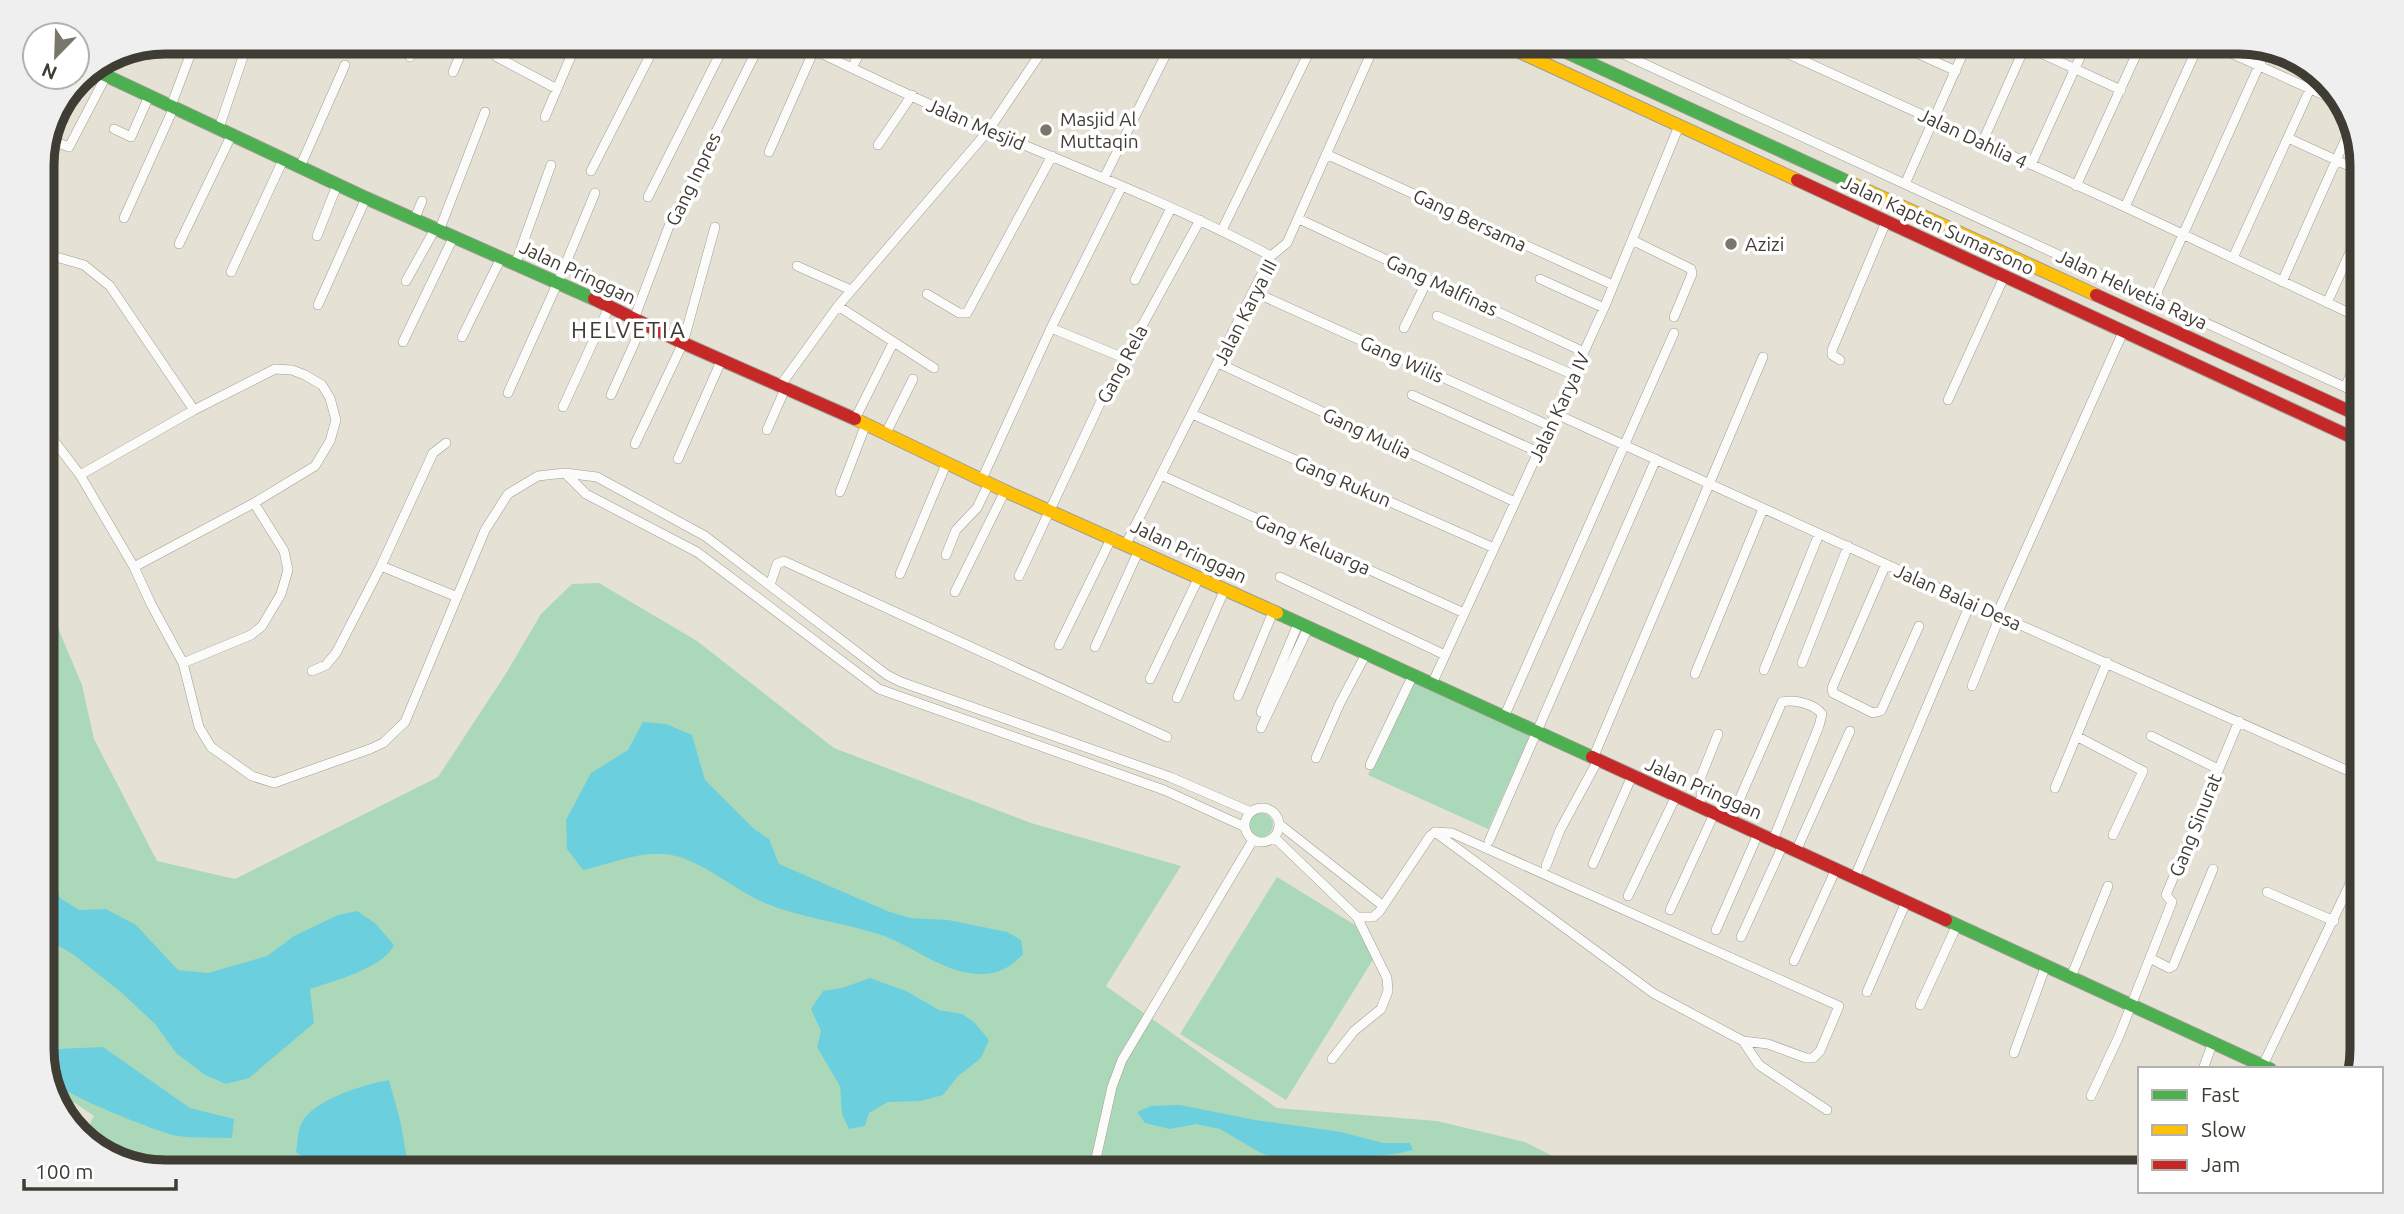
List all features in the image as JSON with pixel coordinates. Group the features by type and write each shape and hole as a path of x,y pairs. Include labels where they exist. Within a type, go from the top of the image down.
{"main road":[{"name":"Jalan Kapten Sumarsono","path":"1524,54 2004,277 2122,336 2350,437"},
{"name":"Jalan Kapten Sumarsono","path":"1570,54 2350,412"},
{"name":"Jalan Pringgan","path":"103,74 337,185 558,282 683,343 886,433 1005,491 1226,589 2266,1067"},
{"path":"2224,379 2233,358"}],"street":[{"path":"124,218 173,106 191,54"},
{"path":"219,128 244,54"},
{"path":"453,72 461,54"},
{"path":"545,117 572,54"},
{"path":"591,171 651,54"},
{"path":"648,197 720,54"},
{"name":"Gang Inpres","path":"611,394 639,322 673,216 755,54"},
{"path":"769,152 812,54"},
{"name":"Jalan Mesjid","path":"822,54 988,131 1200,220 1271,256"},
{"path":"852,68 859,54"},
{"path":"767,430 782,387 838,306 988,131 1040,54"},
{"path":"1104,178 1166,54"},
{"path":"1222,230 1308,54"},
{"name":"Jalan Karya III","path":"1126,544 1271,256 1287,243 1299,219 1371,54"},
{"path":"1579,58 1581,54"},
{"name":"Jalan Helvetia Raya","path":"1623,54 2350,390"},
{"name":"Jalan Dahlia 4","path":"1797,54 2350,314"},
{"path":"1921,54 1956,71"},
{"path":"1905,184 1963,54"},
{"path":"1982,143 2018,54"},
{"path":"2046,54 2121,90"},
{"path":"2031,165 2081,54"},
{"path":"2076,186 2137,54"},
{"path":"2125,207 2195,54"},
{"path":"2232,54 2325,96"},
{"path":"498,57 557,89"},
{"path":"2154,299 2263,57"},
{"path":"300,167 345,65"},
{"path":"57,143 69,148 106,76"},
{"path":"2233,258 2310,89"},
{"path":"878,145 912,95"},
{"path":"114,129 131,137 149,96"},
{"path":"406,281 437,230 485,112"},
{"name":"Jalan Karya IV","path":"1432,684 1604,308 1679,126"},
{"path":"179,244 232,134"},
{"path":"2282,282 2346,137"},
{"path":"2288,138 2350,166"},
{"name":"Gang Bersama","path":"1326,154 1613,285"},
{"path":"927,294 959,313 967,313 1052,156"},
{"path":"231,272 283,160"},
{"path":"515,265 551,165"},
{"path":"317,236 337,185"},
{"path":"946,555 956,530 977,508 985,481 1051,328 1122,186"},
{"path":"508,393 595,193"},
{"path":"318,305 366,198"},
{"path":"414,220 422,201"},
{"path":"1135,280 1171,208"},
{"name":"Gang Malfinas","path":"1299,219 1584,352"},
{"name":"Gang Rela","path":"1019,576 1103,397 1200,220"},
{"path":"1840,360 1832,355 1832,350 1886,222"},
{"path":"635,444 683,343 715,227"},
{"path":"403,342 453,238"},
{"path":"1632,240 1692,269 1674,317"},
{"path":"2327,303 2350,252"},
{"path":"54,256 84,265 110,286 194,410"},
{"path":"462,337 501,258"},
{"path":"797,266 851,290"},
{"path":"1948,400 2004,277"},
{"path":"1404,328 1428,279"},
{"path":"1540,279 1604,308"},
{"name":"Gang Wilis","path":"1254,292 1550,426"},
{"path":"838,306 934,368"},
{"path":"563,407 609,307"},
{"path":"1437,316 1574,375"},
{"path":"1051,328 1124,358"},
{"path":"1504,717 1674,333"},
{"path":"1972,686 1998,615 2122,336"},
{"path":"840,492 861,422 893,343"},
{"path":"1546,866 1595,759 1763,357"},
{"path":"678,459 722,359"},
{"name":"Gang Mulia","path":"1218,363 1515,502"},
{"path":"80,475 194,410 275,369 292,370 322,385 330,398 336,420 330,442 315,466 254,503 134,567"},
{"path":"2345,387 2350,376"},
{"path":"886,433 913,379"},
{"path":"1412,395 1538,452"},
{"name":"Gang Rukun","path":"1192,414 1494,548"},
{"name":"Jalan Balai Desa","path":"1556,414 2350,772"},
{"path":"54,441 80,475 134,567 183,663 199,727 211,747 251,776 274,783 370,749 395,733 405,722 415,702 455,596 485,530 508,495 538,476 565,472 597,477 693,530 887,675 1170,777 1251,812 1261,808 1271,810 1279,824 1382,905"},
{"path":"312,671 326,665 336,653 381,566 433,453 446,443"},
{"path":"1489,841 1656,459"},
{"path":"900,574 947,462"},
{"path":"565,472 586,494 697,552 879,689 1164,790 1245,827 1253,840 1264,842 1274,838 1279,824"},
{"name":"Gang Keluarga","path":"1161,475 1465,613"},
{"path":"955,592 1005,491"},
{"path":"183,663 251,635 262,626 281,594 288,570 284,551 254,503"},
{"path":"1695,674 1763,509"},
{"path":"1764,670 1819,534"},
{"path":"1059,645 1112,537"},
{"path":"1802,663 1848,547"},
{"path":"1095,647 1139,550"},
{"path":"770,585 777,564 784,561 1167,737"},
{"path":"1886,564 1832,688 1833,692 1872,713 1881,711 1919,626"},
{"path":"381,566 455,596"},
{"path":"1150,680 1199,577"},
{"path":"1280,577 1445,655"},
{"path":"1177,698 1226,589"},
{"path":"1855,877 1971,602"},
{"path":"1238,696 1273,612"},
{"path":"808,634 819,622"},
{"path":"1261,712 1303,626"},
{"path":"1261,728 1303,626"},
{"path":"1316,758 1340,703 1366,654"},
{"path":"2055,788 2108,662"},
{"path":"1370,765 1413,675"},
{"path":"1730,821 1782,702 1793,700 1819,710 1822,714 1819,726 1778,843 1741,937"},
{"name":"Gang Sinurat","path":"2091,1096 2150,958 2172,902 2166,895 2239,721"},
{"path":"1025,741 1030,727"},
{"path":"1796,851 1850,731"},
{"path":"1699,807 1702,792 1700,779 1718,734"},
{"path":"2151,736 2218,769"},
{"path":"2078,737 2143,771 2113,835"},
{"path":"1593,864 1632,776"},
{"path":"1628,896 1676,796"},
{"path":"1245,827 1251,812"},
{"path":"1670,910 1714,814"},
{"path":"1357,917 1373,917 1430,836 1436,832 1452,833 1839,1006 1820,1051 1813,1058 1806,1058 1768,1044 1743,1041 1653,993 1436,832"},
{"path":"1716,930 1758,834"},
{"path":"1274,838 1357,917 1387,978 1388,991 1381,1009 1354,1031 1332,1059"},
{"path":"1096,1160 1112,1087 1122,1060 1253,840"},
{"path":"1794,961 1836,869"},
{"path":"2150,958 2169,968 2173,967 2213,869"},
{"path":"2071,976 2108,886"},
{"path":"2266,1067 2350,886"},
{"path":"2267,892 2334,921"},
{"path":"1867,992 1906,902"},
{"path":"1920,1005 1957,925"},
{"path":"2014,1053 2046,965"},
{"path":"1743,1041 1759,1065 1827,1110"},
{"path":"2204,1067 2213,1042"}],"green space":[{"path":"599,583 697,641 834,748 1031,823 1181,866 1106,986 1277,1108 1437,1121 1525,1142 1560,1160 165,1160 129,1154 103,1141 92,1132 87,1127 94,1116 65,1096 54,1056 54,618 82,685 94,739 157,861 235,879 438,777 505,675 541,614 572,584"},
{"path":"1411,679 1531,733 1488,829 1368,775"},
{"path":"1261,813 1270,816 1273,825 1270,834 1261,837 1252,834 1249,825 1252,816"},
{"path":"1277,877 1355,925 1374,958 1286,1100 1180,1034"}],"water":[{"path":"643,722 666,724 692,735 705,780 754,829 769,839 779,864 887,911 910,918 948,920 1007,932 1021,940 1023,954 1008,967 997,972 964,972 878,934 765,903 699,865 676,856 640,855 583,870 567,849 566,820 591,773 628,750"},
{"path":"54,878 60,898 79,910 106,909 136,925 178,970 208,973 267,956 294,936 338,915 357,911 375,923 394,945 369,967 310,989 314,1023 249,1078 226,1084 205,1075 176,1053 155,1024 122,993 74,955 54,943"},
{"path":"870,978 906,991 939,1010 962,1014 974,1022 989,1040 981,1058 958,1076 943,1095 921,1101 888,1102 869,1113 865,1126 849,1129 842,1114 840,1086 817,1047 821,1031 811,1009 823,991 842,988"},
{"path":"54,1047 103,1047 190,1108 234,1119 232,1138 173,1135 127,1119 70,1093 60,1085"},
{"path":"389,1080 407,1160 308,1160 296,1152 299,1130 307,1115 340,1094"},
{"path":"1180,1105 1255,1120 1341,1132 1383,1143 1410,1143 1413,1150 1361,1160 1279,1160 1261,1153 1220,1129 1196,1124 1170,1129 1145,1123 1137,1112 1151,1106"}],"traffic: fast":[{"path":"1570,54 1851,183"},
{"path":"103,74 366,198 594,299"},
{"path":"1277,613 1592,757"},
{"path":"1946,920 2266,1067"}],"traffic: slow":[{"path":"1524,54 1797,180"},
{"path":"1851,183 2096,295"},
{"path":"855,419 1005,491 1277,613"}],"traffic: jam":[{"path":"1797,180 2350,436"},
{"path":"2096,295 2350,411"},
{"path":"594,299 683,343 855,419"},
{"path":"1592,757 1946,920"}],"place":[{"name":"Masjid Al Muttaqin","path":"1046,130"},
{"name":"Azizi","path":"1731,244"}],"district":[{"name":"HELVETIA","path":"629,329"}]}
